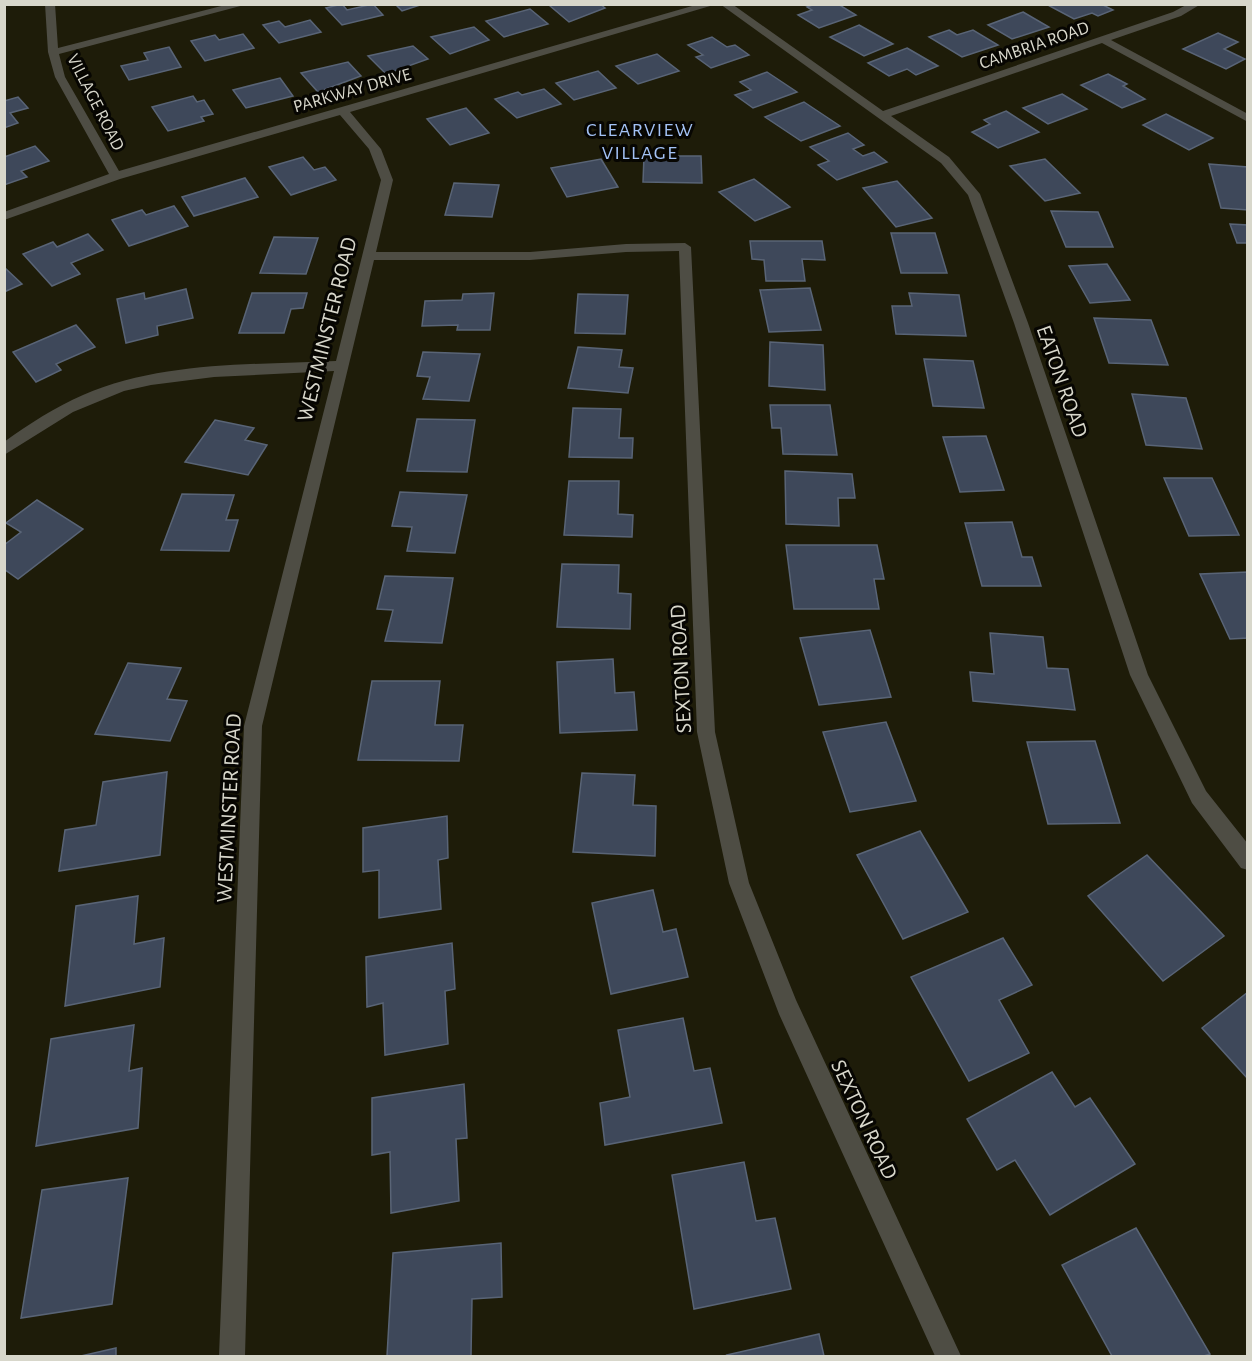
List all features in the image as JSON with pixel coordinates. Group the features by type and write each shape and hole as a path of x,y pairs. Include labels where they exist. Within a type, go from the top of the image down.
{"street":[{"name":"VILLAGE ROAD","path":"50,4 53,52 60,77 116,176"},
{"path":"53,52 243,4"},
{"name":"PARKWAY DRIVE","path":"4,216 116,176 712,4"},
{"name":"EATON ROAD","path":"725,4 945,160 974,194 1021,323 1139,675 1199,797 1248,861"},
{"name":"CAMBRIA ROAD","path":"883,115 1177,14 1196,4"},
{"path":"1102,39 1248,119"},
{"name":"WESTMINSTER ROAD","path":"232,1356 253,726 387,180 381,158 371,141 356,128 344,111"},
{"name":"SEXTON ROAD","path":"369,256 530,256 685,247 706,732 739,883 787,1006 948,1356"},
{"path":"4,450 59,412 129,384 174,375 341,366"}],"building":[{"path":"342,4 347,10 373,4 383,15 342,25 326,8"},
{"path":"395,4 423,4 402,11"},
{"path":"600,4 605,8 569,22 549,5"},
{"path":"815,4 838,4 856,15 819,28 798,15 812,10 807,7"},
{"path":"1046,4 1101,4 1113,10 1098,16 1092,13 1074,19"},
{"path":"530,9 548,24 504,37 486,21"},
{"path":"1023,12 1049,27 1012,39 988,25"},
{"path":"310,20 321,32 279,43 263,25 279,21 285,27"},
{"path":"859,25 893,44 864,56 830,37"},
{"path":"474,27 489,40 450,54 431,37"},
{"path":"949,30 957,35 973,30 998,45 962,57 929,37"},
{"path":"1218,33 1238,42 1224,49 1245,59 1226,69 1183,49"},
{"path":"243,34 254,48 205,61 191,41 215,35 219,40"},
{"path":"712,37 727,47 735,45 749,55 711,68 696,57 703,55 688,45"},
{"path":"413,46 428,59 386,74 368,56"},
{"path":"169,47 181,67 129,80 121,66 148,60 144,53"},
{"path":"907,48 938,66 916,75 907,69 889,76 868,63"},
{"path":"657,54 679,71 638,84 616,66"},
{"path":"348,62 361,76 318,92 301,73"},
{"path":"598,71 616,88 574,100 556,83"},
{"path":"767,72 797,92 753,108 735,95 751,90 740,82"},
{"path":"1108,74 1127,84 1123,86 1145,99 1122,108 1081,85"},
{"path":"280,78 293,96 246,108 233,90"},
{"path":"544,89 561,104 517,118 495,99 518,92 522,95"},
{"path":"1062,94 1087,109 1048,124 1023,108"},
{"path":"193,96 197,102 204,100 213,114 201,117 204,121 168,131 152,107"},
{"path":"18,97 28,108 10,113 18,123 4,128 4,101"},
{"path":"804,102 840,126 801,141 765,117"},
{"path":"466,108 489,133 450,145 427,119"},
{"path":"1006,111 1039,132 998,148 972,132 990,124 984,120"},
{"path":"1166,114 1213,138 1189,150 1143,125"},
{"path":"848,133 864,145 853,149 863,156 874,152 887,162 837,180 818,165 829,161 810,147"},
{"path":"35,146 49,161 21,171 27,177 4,185 4,157"},
{"path":"644,156 701,156 702,183 643,182"},
{"path":"303,157 314,170 325,167 336,180 291,195 269,167"},
{"path":"601,159 618,187 567,197 551,168"},
{"path":"1045,159 1080,193 1045,201 1010,166"},
{"path":"1209,164 1248,167 1248,210 1221,208"},
{"path":"245,178 258,197 194,216 182,197"},
{"path":"754,179 790,207 755,221 719,192"},
{"path":"897,181 932,218 896,227 863,188"},
{"path":"454,183 499,185 492,217 445,215"},
{"path":"174,206 188,226 129,246 112,220 142,210 146,215"},
{"path":"1051,211 1098,212 1113,247 1066,247"},
{"path":"1230,224 1248,225 1248,243 1237,243"},
{"path":"891,233 935,233 947,273 901,273"},
{"path":"88,234 103,250 71,263 80,274 52,286 23,254 53,242 57,247"},
{"path":"274,237 318,238 306,274 260,273"},
{"path":"750,241 822,241 825,260 802,259 805,281 766,281 764,260 752,259"},
{"path":"1107,264 1130,300 1090,303 1069,266"},
{"path":"4,267 22,284 4,292"},
{"path":"810,288 821,330 769,332 760,290"},
{"path":"186,289 193,318 157,326 158,335 126,343 117,299 144,293 145,299"},
{"path":"252,293 307,293 303,308 291,309 284,333 239,333"},
{"path":"494,293 490,330 457,330 458,325 422,326 425,301 462,300 463,294"},
{"path":"909,293 959,295 966,336 896,334 892,306 912,306"},
{"path":"578,294 628,295 625,334 575,333"},
{"path":"1094,318 1151,320 1168,365 1109,363"},
{"path":"76,325 95,347 56,364 61,370 36,382 13,352"},
{"path":"770,342 823,345 825,390 769,386"},
{"path":"578,347 622,350 619,367 633,368 628,393 568,388"},
{"path":"423,352 480,354 469,401 423,399 430,377 417,376"},
{"path":"924,359 973,361 984,408 933,406"},
{"path":"1132,394 1186,398 1202,449 1146,445"},
{"path":"770,405 830,405 837,455 783,454 781,428 772,428"},
{"path":"573,408 621,409 619,438 633,438 632,458 569,457"},
{"path":"417,419 475,420 467,472 407,471"},
{"path":"215,420 254,428 245,440 267,445 248,475 185,462"},
{"path":"986,436 1004,490 960,492 943,437"},
{"path":"785,471 852,474 855,498 838,498 839,526 786,524"},
{"path":"1164,478 1212,478 1239,535 1189,536"},
{"path":"569,481 619,481 618,514 633,515 632,537 564,535"},
{"path":"400,492 467,495 455,553 407,551 412,527 392,526"},
{"path":"182,494 234,495 226,520 238,520 229,551 161,550"},
{"path":"37,500 83,529 18,579 4,569 4,545 21,532 6,523"},
{"path":"1012,522 1022,557 1032,557 1041,586 982,586 965,523"},
{"path":"786,545 877,545 884,579 874,579 879,609 794,609"},
{"path":"562,564 619,565 618,593 631,594 630,629 557,627"},
{"path":"1248,572 1248,638 1230,639 1200,574"},
{"path":"385,576 453,578 442,643 385,641 393,610 377,609"},
{"path":"870,630 891,697 819,705 800,638"},
{"path":"990,633 1043,637 1047,668 1068,669 1075,710 973,701 970,672 994,674"},
{"path":"613,659 615,693 634,692 637,730 560,733 557,662"},
{"path":"128,663 181,668 167,699 187,701 170,741 95,734"},
{"path":"372,681 440,681 435,725 463,725 459,761 358,760"},
{"path":"886,722 916,801 850,812 823,732"},
{"path":"1095,741 1120,823 1048,824 1027,742"},
{"path":"167,772 160,855 59,871 65,830 96,825 103,782"},
{"path":"582,773 635,775 633,805 656,806 655,856 573,852"},
{"path":"447,816 448,858 438,860 441,909 379,918 379,870 363,872 363,828"},
{"path":"920,831 968,912 903,939 857,855"},
{"path":"1147,855 1224,936 1163,981 1088,896"},
{"path":"653,890 663,932 676,929 688,977 611,994 592,903"},
{"path":"138,896 134,944 164,938 160,987 65,1006 76,906"},
{"path":"1003,938 1032,985 999,1000 1029,1053 969,1081 911,977"},
{"path":"452,943 455,989 445,991 448,1044 385,1055 383,1003 367,1007 366,957"},
{"path":"1248,992 1248,1079 1202,1028"},
{"path":"683,1018 694,1071 710,1068 722,1123 605,1145 600,1103 630,1097 618,1030"},
{"path":"134,1025 129,1071 142,1068 138,1128 36,1146 51,1039"},
{"path":"1052,1072 1075,1107 1090,1098 1135,1164 1050,1215 1015,1160 997,1170 967,1119"},
{"path":"464,1084 467,1138 456,1139 459,1201 391,1213 390,1152 372,1155 372,1098"},
{"path":"744,1162 756,1221 775,1218 791,1289 694,1309 672,1175"},
{"path":"128,1178 112,1304 21,1318 42,1190"},
{"path":"1136,1228 1210,1354 1204,1356 1112,1356 1062,1265"},
{"path":"501,1243 502,1297 472,1299 471,1356 387,1356 393,1253"},
{"path":"819,1334 824,1356 727,1355"},
{"path":"116,1348 116,1356 81,1356"}],"district":[{"name":"CLEARVIEW VILLAGE","path":"640,140"}]}
